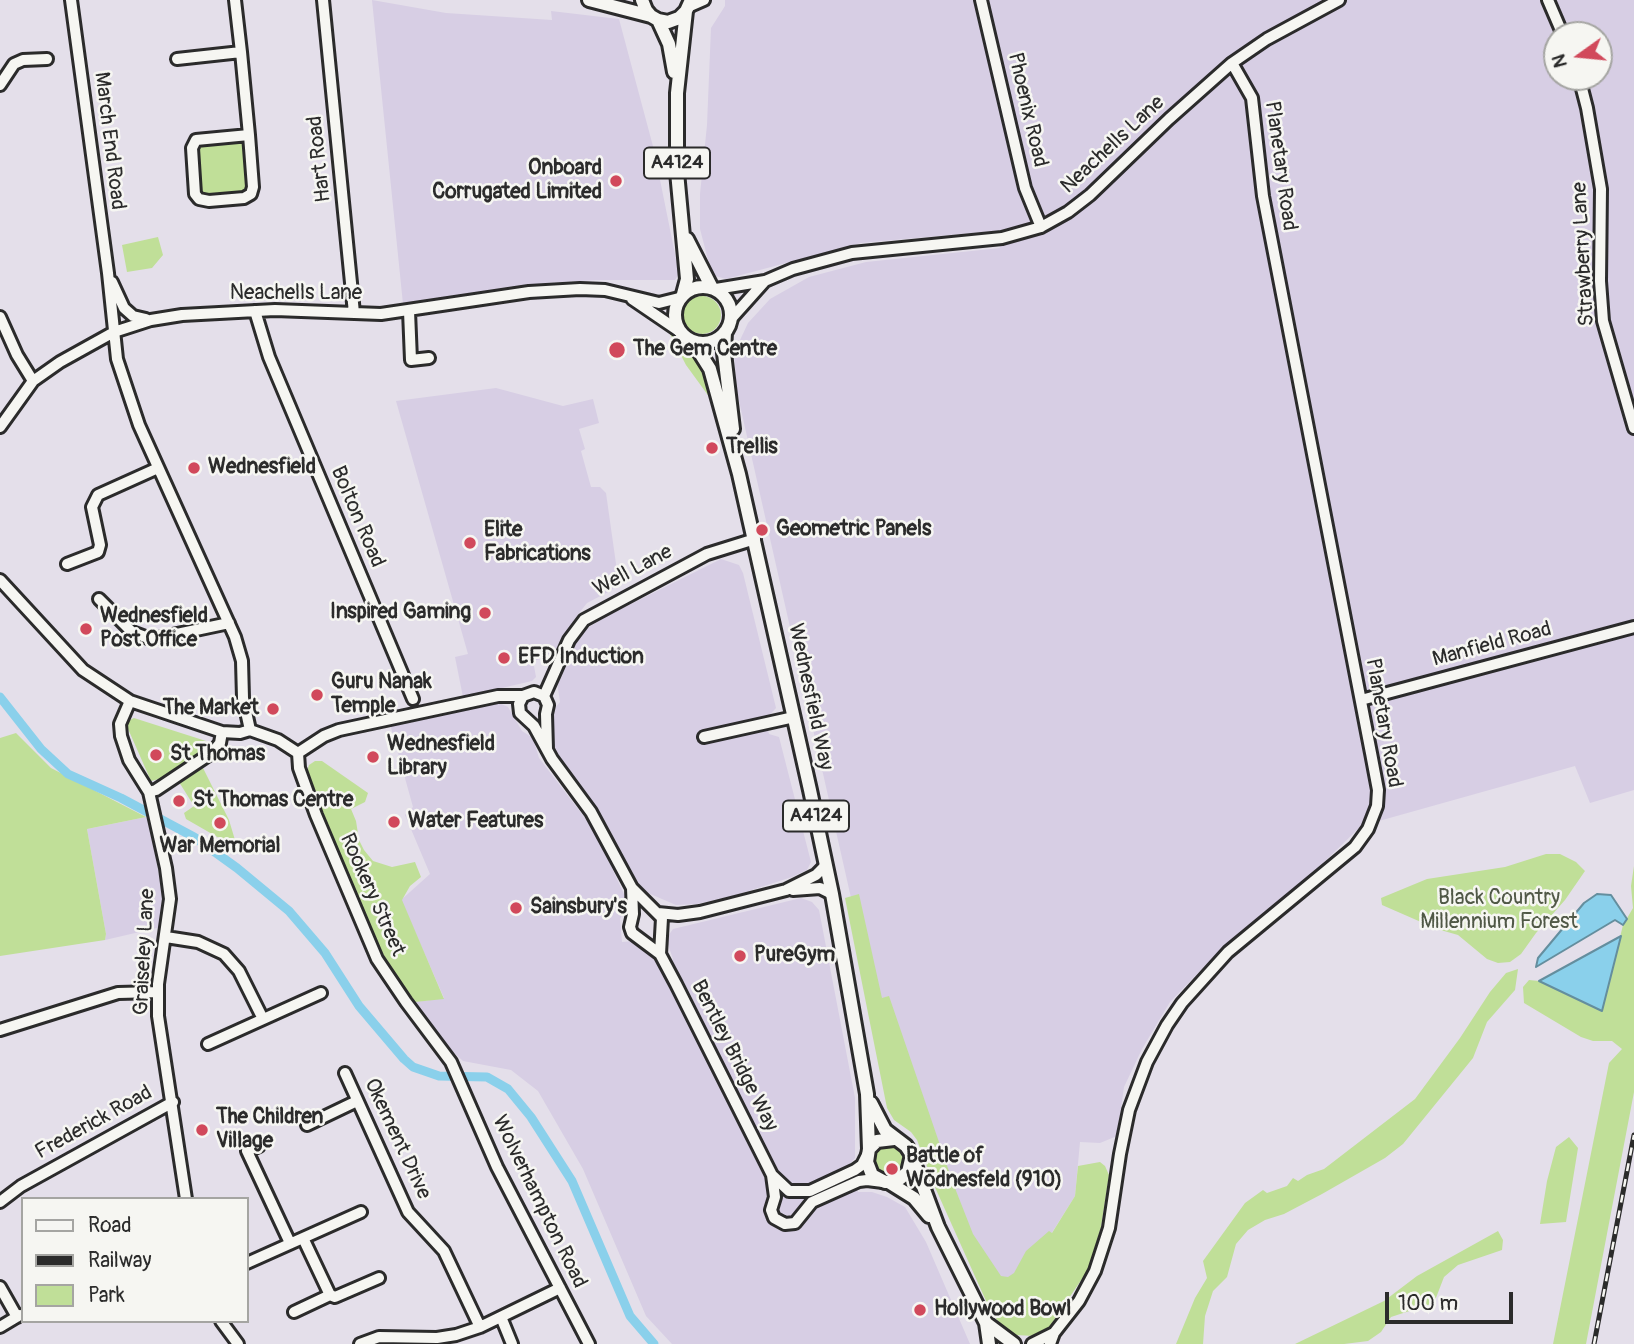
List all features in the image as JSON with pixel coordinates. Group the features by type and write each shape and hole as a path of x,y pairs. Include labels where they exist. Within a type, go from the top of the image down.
{"main road":[{"path":"589,0 667,22 679,19 688,6"},
{"path":"642,0 646,10 654,18"},
{"name":"A4124","path":"681,296 687,279 677,172 677,93 688,6"},
{"name":"A4124","path":"654,18 669,44 677,93"},
{"name":"A4124","path":"684,233 714,289"},
{"path":"703,286 714,289 728,302 731,319 725,332 711,342 693,342 679,331 674,314 681,296 692,288 703,286"},
{"name":"Wednesfield Way","path":"725,332 726,372 739,474"},
{"name":"Wednesfield Way","path":"693,342 710,369 739,474 826,865 867,1094 868,1152"},
{"name":"Wednesfield Way","path":"867,1094 885,1130 894,1139"},
{"path":"938,1227 914,1198 872,1175 868,1168 868,1152 877,1141 894,1139 906,1146 938,1227 986,1323 989,1344"},
{"path":"888,1182 904,1177 911,1159"},
{"path":"986,1323 1014,1344"}],"street":[{"name":"March End Road","path":"71,0 117,359 126,393 229,623 242,661 243,698 250,730"},
{"path":"235,0 249,135 253,187 251,194 244,198 208,201 199,199 195,194 192,148 196,140 249,135"},
{"name":"Hart Road","path":"323,0 354,313"},
{"path":"688,6 704,0"},
{"name":"Phoenix Road","path":"981,0 1025,188 1041,227"},
{"name":"Neachells Lane","path":"714,289 765,282 793,269 852,253 1002,238 1041,227 1068,212 1090,195 1232,63 1267,39 1339,0"},
{"path":"1548,0 1557,21"},
{"path":"177,59 241,52"},
{"path":"0,85 13,64 47,59"},
{"name":"Planetary Road","path":"1050,1344 1054,1333 1079,1301 1095,1271 1109,1228 1129,1110 1147,1062 1167,1025 1182,1003 1228,952 1355,847 1374,818 1378,790 1263,196 1251,98 1247,86 1232,63"},
{"name":"Strawberry Lane","path":"1583,91 1601,189 1600,281 1603,321 1634,428"},
{"name":"March End Road","path":"108,273 124,308 133,316 151,320"},
{"name":"Neachells Lane","path":"731,319 765,282"},
{"name":"Neachells Lane","path":"0,427 4,411 33,381 114,331 151,320 182,315 255,311 381,314 552,290 605,289 659,303 681,296"},
{"name":"Neachells Lane","path":"629,296 679,331"},
{"path":"409,310 407,361 429,358"},
{"name":"Bolton Road","path":"255,311 269,357 413,698"},
{"path":"0,317 17,355 33,381"},
{"path":"67,564 98,552 100,545 92,508 98,495 158,468"},
{"name":"Well Lane","path":"530,697 554,669 573,633 589,616 707,554 755,539"},
{"path":"0,580 83,670 130,701 222,732 240,733 250,730 278,740 298,753 324,736 340,730 498,696 530,697 548,705 547,749"},
{"path":"117,600 102,602 132,632 148,638 229,623"},
{"name":"Manfield Road","path":"1361,700 1634,627"},
{"path":"530,697 520,713 534,726 591,812 632,888 662,918 660,954"},
{"path":"130,701 120,724 121,736 129,760 149,792 214,752 220,743 222,732"},
{"path":"527,719 538,720 546,714"},
{"path":"704,737 794,717"},
{"name":"Rookery Street","path":"298,753 299,768 309,795 370,945 392,983 451,1062 458,1076"},
{"name":"Graiseley Lane","path":"149,792 170,899 157,992 186,1197"},
{"path":"633,914 641,908 678,915 716,909 786,890 816,875 826,865"},
{"path":"632,888 632,933 660,954"},
{"path":"786,890 820,888 832,894"},
{"path":"645,941 656,938 678,915"},
{"path":"166,937 198,942 224,954 239,971 263,1019"},
{"name":"Bentley Bridge Way","path":"660,954 772,1175"},
{"path":"0,1030 118,993 157,992"},
{"path":"208,1044 321,993"},
{"name":"Okement Drive","path":"345,1073 408,1212 444,1251 480,1327"},
{"name":"Wolverhampton Road","path":"458,1076 498,1167 589,1344"},
{"path":"307,1125 357,1101"},
{"name":"Frederick Road","path":"0,1202 21,1186 173,1102"},
{"path":"258,1146 247,1151 290,1243"},
{"path":"775,1197 810,1191 855,1170 862,1165 868,1152"},
{"path":"772,1175 803,1200 804,1211"},
{"path":"772,1175 775,1197 771,1210 774,1218 781,1223 795,1223 812,1202 859,1181 888,1182"},
{"path":"248,1263 361,1212"},
{"path":"303,1238 330,1295"},
{"path":"294,1312 330,1295 335,1297 379,1278"},
{"path":"0,1287 20,1315 0,1327"},
{"path":"360,1344 379,1337 437,1339 480,1327 560,1288"},
{"path":"501,1317 512,1344"},
{"path":"222,1323 238,1344"},
{"name":"Planetary Road","path":"1032,1344 1054,1333"}],"shaded area":[{"path":"372,0 446,13 552,20 551,11 619,19 654,150 679,274 675,280 545,283 403,304"},
{"path":"725,0 1634,0 1634,790 1590,803 1575,766 1361,826 1318,868 1230,940 1170,1002 1142,1049 1124,1087 1117,1136 1100,1143 1080,1142 1075,1196 1017,1288 995,1287 895,1093 737,392 734,353 748,323 770,299 809,277 866,262 1000,248 994,231 861,243 726,279 712,275 700,229 711,28 725,6"},
{"path":"496,388 563,406 593,399 599,423 579,429 585,449 581,451 591,487 600,487 606,493 618,578 612,590 587,603 557,648 544,658 533,661 536,677 532,681 463,697 455,657 468,654 396,401"},
{"path":"721,559 739,565 743,573 776,708 765,720 769,734 779,737 811,862 807,870 792,877 733,896 697,904 676,905 640,887 607,825 554,752 550,733 556,707 560,702 557,682 563,664 583,631 605,617"},
{"path":"499,703 508,707 522,731 533,738 539,758 595,831 628,903 620,919 622,942 634,941 654,956 664,975 673,959 666,939 673,929 801,898 812,902 819,910 855,1098 855,1158 846,1168 858,1192 872,1192 905,1207 926,1242 970,1344 672,1344 646,1316 583,1169 538,1091 511,1070 463,1061 452,1051 415,1002 444,998 401,900 430,874 405,815 413,807 390,724"},
{"path":"146,817 162,892 161,927 105,940 87,829"}],"green space":[{"path":"238,139 243,145 247,193 203,197 199,192 195,147 200,142"},
{"path":"158,237 163,255 152,268 127,272 122,245"},
{"path":"702,296 716,301 721,315 716,329 702,334 688,329 683,315 688,301"},
{"path":"669,332 696,355 713,397 710,398 686,365"},
{"path":"134,718 206,741 208,746 163,778 151,781 125,722"},
{"path":"16,733 51,768 146,817 87,829 105,940 0,956 0,738"},
{"path":"322,761 368,793 365,802 351,809 359,840 373,861 392,867 415,862 421,877 410,886 402,900 444,999 415,1002 386,960 364,915 311,787 307,771 309,765"},
{"path":"203,768 229,820 235,840 226,842 186,819 184,813 194,806 179,782"},
{"name":"Black Country Millennium Forest","path":"1546,854 1560,854 1576,862 1585,871 1521,954 1510,962 1498,963 1487,959 1458,935 1437,929 1382,905 1381,898 1427,879 1505,867"},
{"name":"Black Country Millennium Forest","path":"1634,866 1634,1092 1586,1344 1553,1344 1609,1063 1622,1049 1612,1041 1593,1041 1581,1037 1524,1003 1523,987 1529,980 1539,981 1602,1011 1623,925 1633,908 1631,886"},
{"path":"859,894 882,998 889,996 973,1234 1001,1276 1008,1277 1014,1273 1026,1251 1049,1231 1052,1233 1075,1196 1078,1166 1100,1162 1109,1175 1101,1227 1088,1270 1048,1329 1035,1336 1015,1335 1005,1330 991,1312 934,1185 917,1140 894,1120 887,1108 845,898"},
{"name":"Black Country Millennium Forest","path":"1518,969 1515,990 1487,1022 1473,1058 1403,1144 1385,1158 1322,1194 1248,1230 1236,1244 1227,1277 1213,1291 1205,1316 1203,1344 1176,1344 1195,1298 1207,1278 1203,1261 1245,1203 1263,1190 1267,1193 1287,1186 1293,1178 1298,1181 1324,1169 1415,1099 1490,992 1506,973"},
{"path":"1569,1137 1578,1148 1566,1222 1540,1224 1556,1147"},
{"path":"889,1146 899,1150 903,1160 899,1170 889,1174 879,1170 875,1160 879,1150"},
{"path":"1498,1231 1503,1240 1502,1250 1458,1265 1444,1277 1434,1303 1391,1317 1381,1332 1368,1341 1295,1344 1384,1301 1417,1276"}],"water":[{"path":"1597,894 1611,895 1627,919 1623,925 1615,920 1536,967 1538,958 1584,903"},
{"path":"1621,936 1602,1011 1539,981"}],"waterway":[{"path":"0,697 41,749 68,774 121,798 194,837 289,911 325,953 359,1006 413,1067 439,1076 487,1077 508,1089 531,1117 572,1181 630,1316 654,1344"}],"railway":[{"path":"1594,1344 1634,1135"}],"place":[{"name":"Onboard Corrugated Limited","path":"616,181"},
{"name":"The Gem Centre","path":"617,350"},
{"name":"Trellis","path":"712,448"},
{"name":"Wednesfield","path":"194,468"},
{"name":"Geometric Panels","path":"762,530"},
{"name":"Elite Fabrications","path":"470,543"},
{"name":"Inspired Gaming","path":"485,613"},
{"name":"Wednesfield Post Office","path":"86,629"},
{"name":"EFD Induction","path":"504,658"},
{"name":"Guru Nanak Temple","path":"317,695"},
{"name":"The Market","path":"273,709"},
{"name":"St Thomas","path":"156,755"},
{"name":"Wednesfield Library","path":"373,757"},
{"name":"St Thomas Centre","path":"179,801"},
{"name":"Water Features","path":"394,822"},
{"name":"War Memorial","path":"220,823"},
{"name":"Sainsbury's","path":"516,908"},
{"name":"PureGym","path":"740,956"},
{"name":"The Children Village","path":"202,1130"},
{"name":"Battle of Wōdnesfeld (910)","path":"892,1169"},
{"name":"Hollywood Bowl","path":"920,1310"}]}
